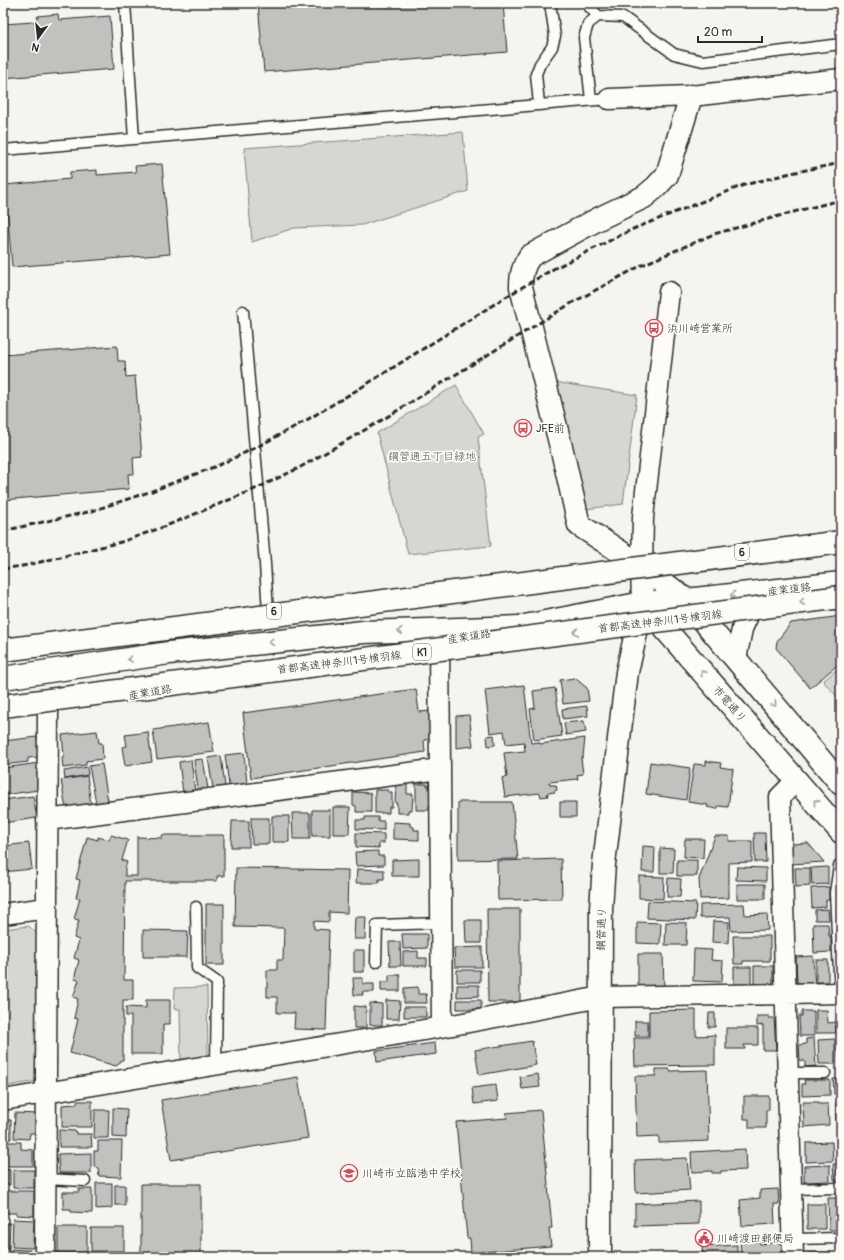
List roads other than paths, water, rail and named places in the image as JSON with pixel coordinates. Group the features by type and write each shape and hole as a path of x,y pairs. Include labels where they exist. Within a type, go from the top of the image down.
{"main road":[{"path":"691,96 667,175 644,197 600,218 530,256 521,274 521,287 579,525 642,566 686,600 841,784"},
{"name":"6","path":"6,646 642,566 841,537"},
{"path":"6,646 841,542"},
{"path":"642,566 643,603"},
{"name":"産業道路","path":"3,715 48,710 439,640 523,627 643,603 686,600 841,583"},
{"name":"首都高速神奈川1号横羽線","path":"3,706 841,597"},
{"name":"市電通り","path":"643,603 841,832"},
{"name":"鋼管通り","path":"600,1257 601,909 604,864 627,672 643,603"},
{"path":"3,678 169,653 363,632 523,627"}],"street":[{"path":"600,99 691,96 841,79"},
{"path":"642,566 643,517 669,292"},
{"path":"736,659 742,629 750,611 768,591"},
{"path":"439,640 442,1027"},
{"path":"45,1257 48,710"},
{"path":"48,820 440,769"},
{"path":"793,1248 784,994 780,797 797,780"},
{"path":"3,914 47,908"},
{"path":"3,1100 442,1027 601,997 840,993"}],"lane":[{"path":"125,3 134,139"},
{"path":"539,104 536,74 540,64 552,47 555,36 550,3"},
{"path":"586,3 598,16"},
{"path":"3,150 600,99 584,38 588,24 598,16 623,17 674,54 703,61 841,44"},
{"path":"243,311 265,556 268,612"},
{"path":"840,993 835,893 839,866 841,864"},
{"path":"196,907 197,968 217,982 216,1065"},
{"path":"376,962 377,925 441,923"},
{"path":"787,1073 825,1073"},
{"path":"45,1179 85,1181"},
{"path":"791,1189 841,1188"},
{"path":"793,1248 841,1238"}],"railway":[{"path":"3,531 92,511 152,491 219,465 257,447 305,421 555,268 633,229 744,185 791,173 841,163"},
{"path":"3,569 28,565 121,542 166,526 253,490 299,468 382,420 570,304 642,265 714,234 841,200"}],"place":[{"name":"浜川崎営業所","path":"654,328"},
{"name":"JFE前","path":"523,428"},
{"name":"川崎市立臨港中学校","path":"349,1173"},
{"name":"川崎渡田郵便局","path":"704,1238"}],"park label":[{"name":"鋼管通五丁目緑地","path":"432,456"}]}
